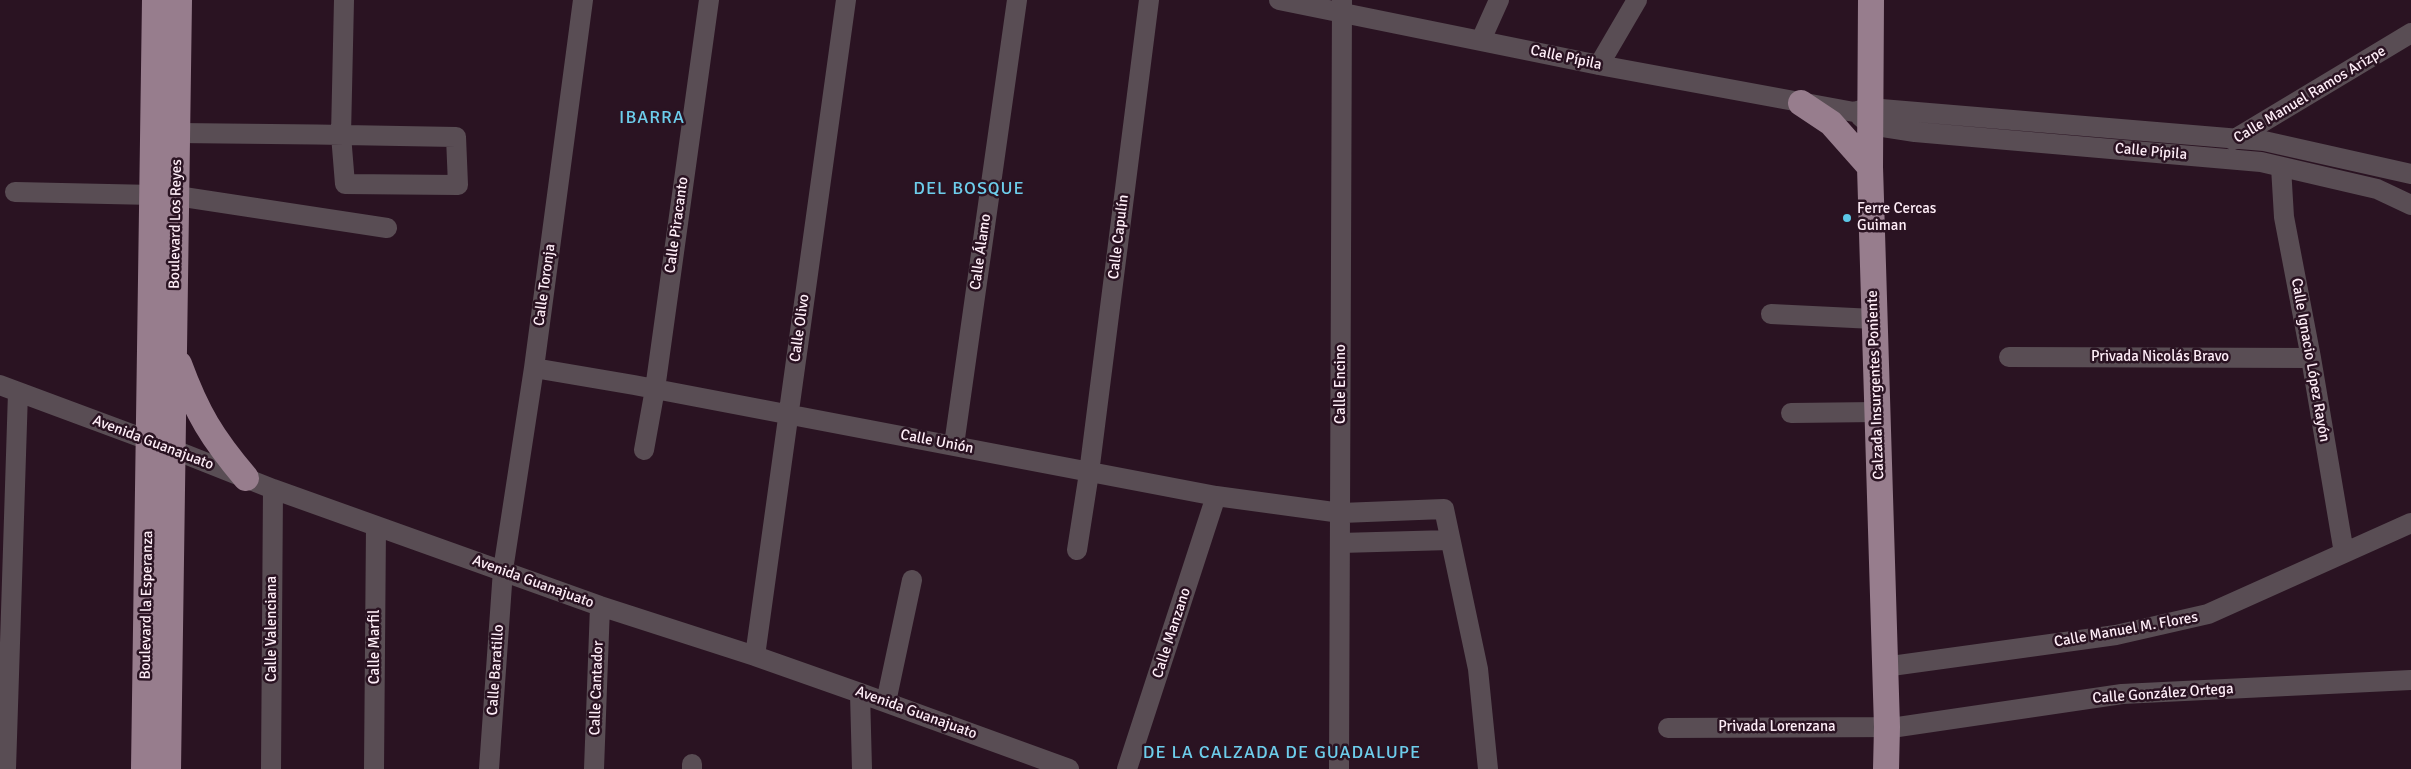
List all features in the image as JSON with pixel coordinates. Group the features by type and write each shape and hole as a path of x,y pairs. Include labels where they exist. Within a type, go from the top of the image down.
{"main road":[{"name":"Boulevard Los Reyes","path":"155,0 167,82 178,133 166,195 174,350 161,445"},
{"name":"Boulevard Los Reyes","path":"161,445 167,82 179,0"},
{"name":"Calzada Insurgentes Poniente","path":"1871,0 1873,116 1880,221 1892,727 1898,769"},
{"name":"Calzada Insurgentes Poniente","path":"1886,0 1873,116 1870,166 1880,221 1874,318 1877,412 1891,666"},
{"path":"1802,103 1831,123 1870,166"},
{"path":"174,350 199,415 222,450 246,478"},
{"name":"Boulevard la Esperanza","path":"144,769 161,445"},
{"name":"Boulevard la Esperanza","path":"161,445 168,769"},
{"name":"Calzada Insurgentes Poniente","path":"1886,769 1892,727"}],"street":[{"path":"178,133 341,135 456,137 458,185 345,184 341,135 344,0"},
{"name":"Calle Toronja","path":"503,570 534,368 583,0"},
{"name":"Calle Piracanto","path":"644,450 655,389 708,0"},
{"name":"Calle Olivo","path":"755,656 846,0"},
{"name":"Calle Álamo","path":"954,446 1017,0"},
{"name":"Calle Capulín","path":"1077,550 1089,473 1149,0"},
{"name":"Calle Pípila","path":"1279,0 1342,7 1481,40 1599,65 1873,116 2261,162 2377,189 2411,205"},
{"path":"1481,40 1499,0"},
{"path":"1599,65 1637,0"},
{"name":"Calle Encino","path":"1339,769 1342,7"},
{"name":"Calle Manuel Ramos Arizpe","path":"2209,157 2234,138 2411,33"},
{"name":"Calle Pípila","path":"1873,116 2234,138 2289,145 2410,174"},
{"name":"Calle Ignacio López Rayón","path":"2282,167 2284,217 2311,358 2344,553"},
{"path":"15,192 166,195 387,228"},
{"path":"1770,314 1874,318"},
{"name":"Privada Nicolás Bravo","path":"2009,357 2311,358"},
{"name":"Calle Unión","path":"534,368 655,389 1216,496 1341,513 1444,508 1450,540"},
{"path":"6,769 9,389"},
{"name":"Avenida Guanajuato","path":"9,389 274,489 600,606 755,656 886,702 1035,763 1069,769"},
{"path":"1791,413 1877,412"},
{"name":"Calle Valenciana","path":"271,769 274,489"},
{"name":"Calle Manzano","path":"1127,769 1216,496"},
{"name":"Calle Manuel M. Flores","path":"1891,666 2116,635 2208,614 2411,523"},
{"name":"Calle Marfil","path":"374,769 376,526"},
{"path":"1340,543 1450,540 1478,669 1488,769"},
{"name":"Calle Baratillo","path":"489,769 503,570"},
{"path":"886,702 912,580"},
{"name":"Calle Cantador","path":"594,769 600,606"},
{"name":"Calle González Ortega","path":"1892,727 2122,694 2411,680"},
{"path":"860,693 862,769"},
{"name":"Privada Lorenzana","path":"1668,728 1892,727"}],"place":[{"name":"Ferre Cercas Guiman","path":"1847,218"}],"district":[{"name":"IBARRA","path":"652,118"},
{"name":"DEL BOSQUE","path":"969,189"},
{"name":"DE LA CALZADA DE GUADALUPE","path":"1282,753"}]}
